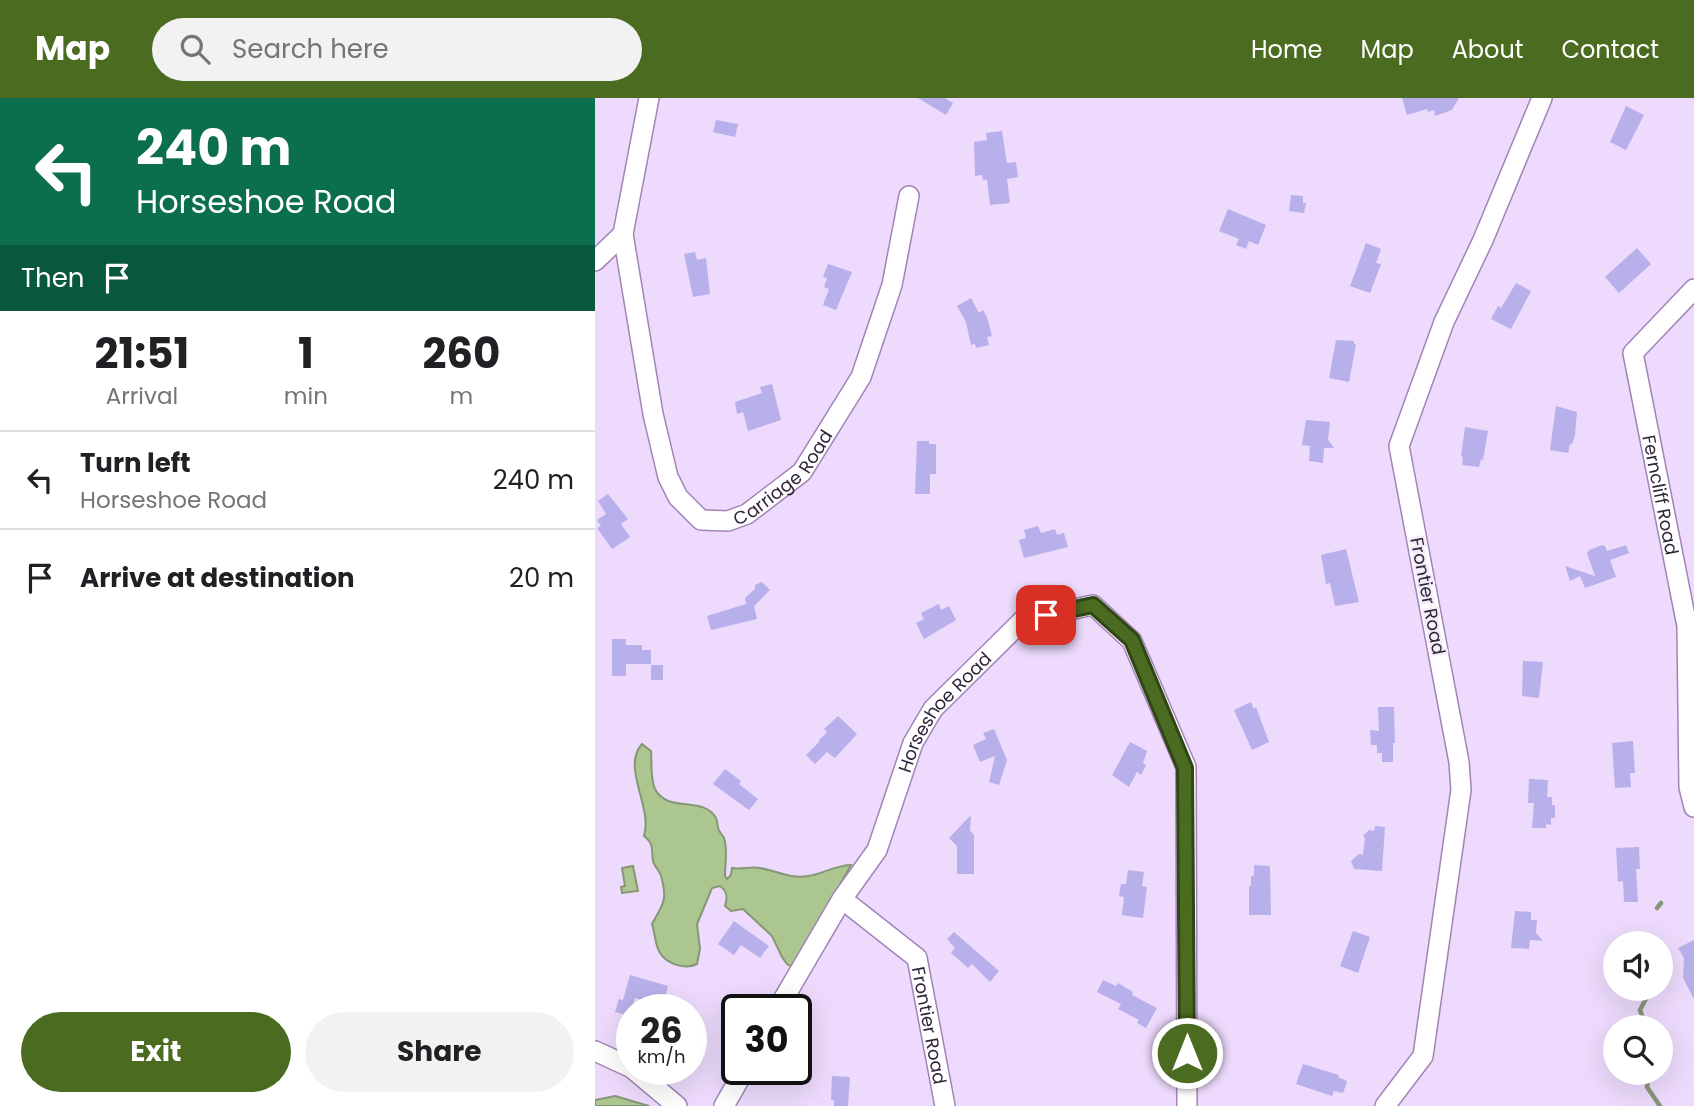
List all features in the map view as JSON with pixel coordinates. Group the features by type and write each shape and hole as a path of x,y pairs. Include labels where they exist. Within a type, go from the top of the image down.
{"street":[{"path":"595,261 623,234 649,98"},
{"name":"Frontier Road","path":"1385,1106 1423,1056 1461,790 1399,446 1444,322 1483,240 1542,98"},
{"name":"Carriage Road","path":"623,234 653,414 668,477 678,497 701,520 728,522 747,514 802,472 860,377 892,285 909,196"},
{"name":"Ferncliff Road","path":"1694,289 1633,353 1687,626 1689,787 1694,807"},
{"name":"Horseshoe Road","path":"786,994 842,899 877,850 913,743 933,709 1023,620 1093,605 1132,640 1185,768 1187,1106"},
{"name":"Frontier Road","path":"842,899 917,958 945,1106"},
{"path":"595,1051 616,1061"},
{"path":"651,1085 677,1106"},
{"path":"725,1106 736,1085"}],"shaded area":[{"path":"642,744 651,751 652,780 661,796 668,801 703,807 716,818 725,842 727,879 732,868 766,869 801,877 851,865 794,968 782,957 772,936 743,909 731,911 725,906 726,894 720,886 712,888 697,924 700,949 697,964 677,965 660,953 652,924 662,907 664,891 653,861 651,845 644,836 645,813 635,764 636,753"},
{"path":"633,866 638,891 622,893 621,887 625,886 622,868"},
{"path":"615,1096 649,1106 595,1106 595,1100"}],"building":[{"path":"918,98 945,98 953,103 946,115"},
{"path":"1402,98 1459,98 1452,110 1435,116 1434,110 1428,112 1427,109 1407,115"},
{"path":"1626,106 1644,115 1626,150 1610,142"},
{"path":"716,120 738,124 735,137 713,132"},
{"path":"1002,131 1007,163 1016,162 1018,177 1007,179 1010,203 990,205 987,180 983,180 982,175 975,176 974,142 987,140 986,133"},
{"path":"1291,195 1303,196 1303,203 1306,203 1304,213 1289,211"},
{"path":"1228,209 1266,225 1258,245 1249,241 1246,249 1236,245 1239,239 1219,231"},
{"path":"1366,243 1381,249 1376,263 1381,264 1370,293 1350,286"},
{"path":"1637,248 1651,264 1619,293 1605,277"},
{"path":"695,252 697,260 706,258 710,294 693,297 684,254"},
{"path":"828,264 852,272 836,310 823,305 829,289 824,287 827,278 823,277"},
{"path":"1516,283 1531,291 1511,329 1491,319"},
{"path":"971,298 979,313 983,310 987,317 992,336 987,337 989,345 976,348 975,344 971,345 966,322 957,306"},
{"path":"1336,340 1354,341 1356,344 1349,382 1329,378"},
{"path":"772,384 781,420 748,431 743,412 737,414 735,402 762,393 760,387"},
{"path":"1556,406 1577,412 1575,435 1568,453 1550,450"},
{"path":"1306,420 1330,422 1328,440 1334,448 1324,448 1323,463 1309,461 1310,446 1302,445"},
{"path":"1465,427 1488,431 1483,460 1481,459 1479,467 1462,465"},
{"path":"917,441 936,444 936,474 930,474 930,494 915,494"},
{"path":"608,494 628,519 621,524 630,537 612,549 597,528 601,526 597,520 606,514 598,501"},
{"path":"1038,526 1041,533 1055,529 1057,535 1064,533 1068,547 1024,558 1019,540 1026,538 1024,530"},
{"path":"1602,545 1607,551 1626,545 1629,553 1610,560 1616,577 1585,588 1580,576 1570,581 1565,566 1595,576 1587,553"},
{"path":"1346,549 1359,602 1335,606 1330,583 1326,584 1321,555"},
{"path":"762,582 770,590 754,606 757,619 711,630 707,616 746,604 745,598 755,589 755,585"},
{"path":"939,604 941,610 949,606 956,620 924,639 916,623 924,619 921,613"},
{"path":"612,639 626,639 626,645 642,645 642,650 651,650 651,664 626,664 626,676 612,676"},
{"path":"1523,661 1543,662 1539,698 1522,696"},
{"path":"651,665 663,665 663,680 651,680"},
{"path":"1251,702 1254,709 1256,707 1269,742 1252,750 1234,710"},
{"path":"1378,707 1394,707 1393,762 1382,762 1382,753 1377,753 1377,745 1371,745 1370,730 1379,731"},
{"path":"838,716 857,734 835,758 827,752 815,764 806,755 827,732 824,729"},
{"path":"994,729 1007,760 999,785 989,782 995,756 980,762 973,745 986,739 983,733"},
{"path":"1633,741 1635,773 1630,773 1631,787 1615,788 1612,743"},
{"path":"1130,742 1147,751 1143,763 1146,765 1141,775 1137,772 1129,787 1112,775"},
{"path":"725,769 758,799 749,810 713,784"},
{"path":"1529,779 1548,780 1547,797 1552,797 1555,818 1551,818 1551,825 1546,824 1546,828 1532,828 1534,803 1528,803"},
{"path":"971,815 974,874 957,874 957,846 949,838"},
{"path":"1375,826 1385,827 1382,871 1354,869 1351,861 1359,854 1363,855 1363,836 1369,830 1374,831"},
{"path":"1639,847 1640,869 1636,869 1638,902 1624,902 1623,881 1618,882 1616,848"},
{"path":"1254,865 1270,866 1271,915 1249,915 1249,886 1251,876 1254,876"},
{"path":"1128,870 1144,872 1142,886 1147,887 1143,918 1122,915 1124,897 1119,896 1121,884 1126,884"},
{"path":"1515,911 1531,912 1531,920 1537,920 1536,933 1543,941 1530,940 1529,949 1511,948"},
{"path":"734,921 769,946 760,958 741,945 734,955 718,944"},
{"path":"1353,931 1370,937 1358,973 1340,966"},
{"path":"954,932 999,971 990,982 972,964 968,968 951,953 955,948 947,939"},
{"path":"1694,940 1694,999 1683,978 1684,958 1678,948"},
{"path":"630,975 668,986 666,994 625,994"},
{"path":"1103,980 1116,986 1118,983 1133,992 1132,995 1157,1008 1146,1028 1137,1023 1139,1020 1118,1009 1121,1004 1097,992"},
{"path":"1303,1064 1339,1075 1338,1077 1347,1082 1343,1093 1334,1091 1332,1096 1296,1084"},
{"path":"832,1076 850,1077 848,1106 834,1106 834,1100 831,1100"}],"waterway":[{"path":"1657,908 1661,903"},
{"path":"1642,1015 1640,1010 1645,1001"},
{"path":"1647,1085 1660,1106"}],"route":[{"path":"1046,615 1093,605 1132,640 1185,768 1187,1053"}]}
